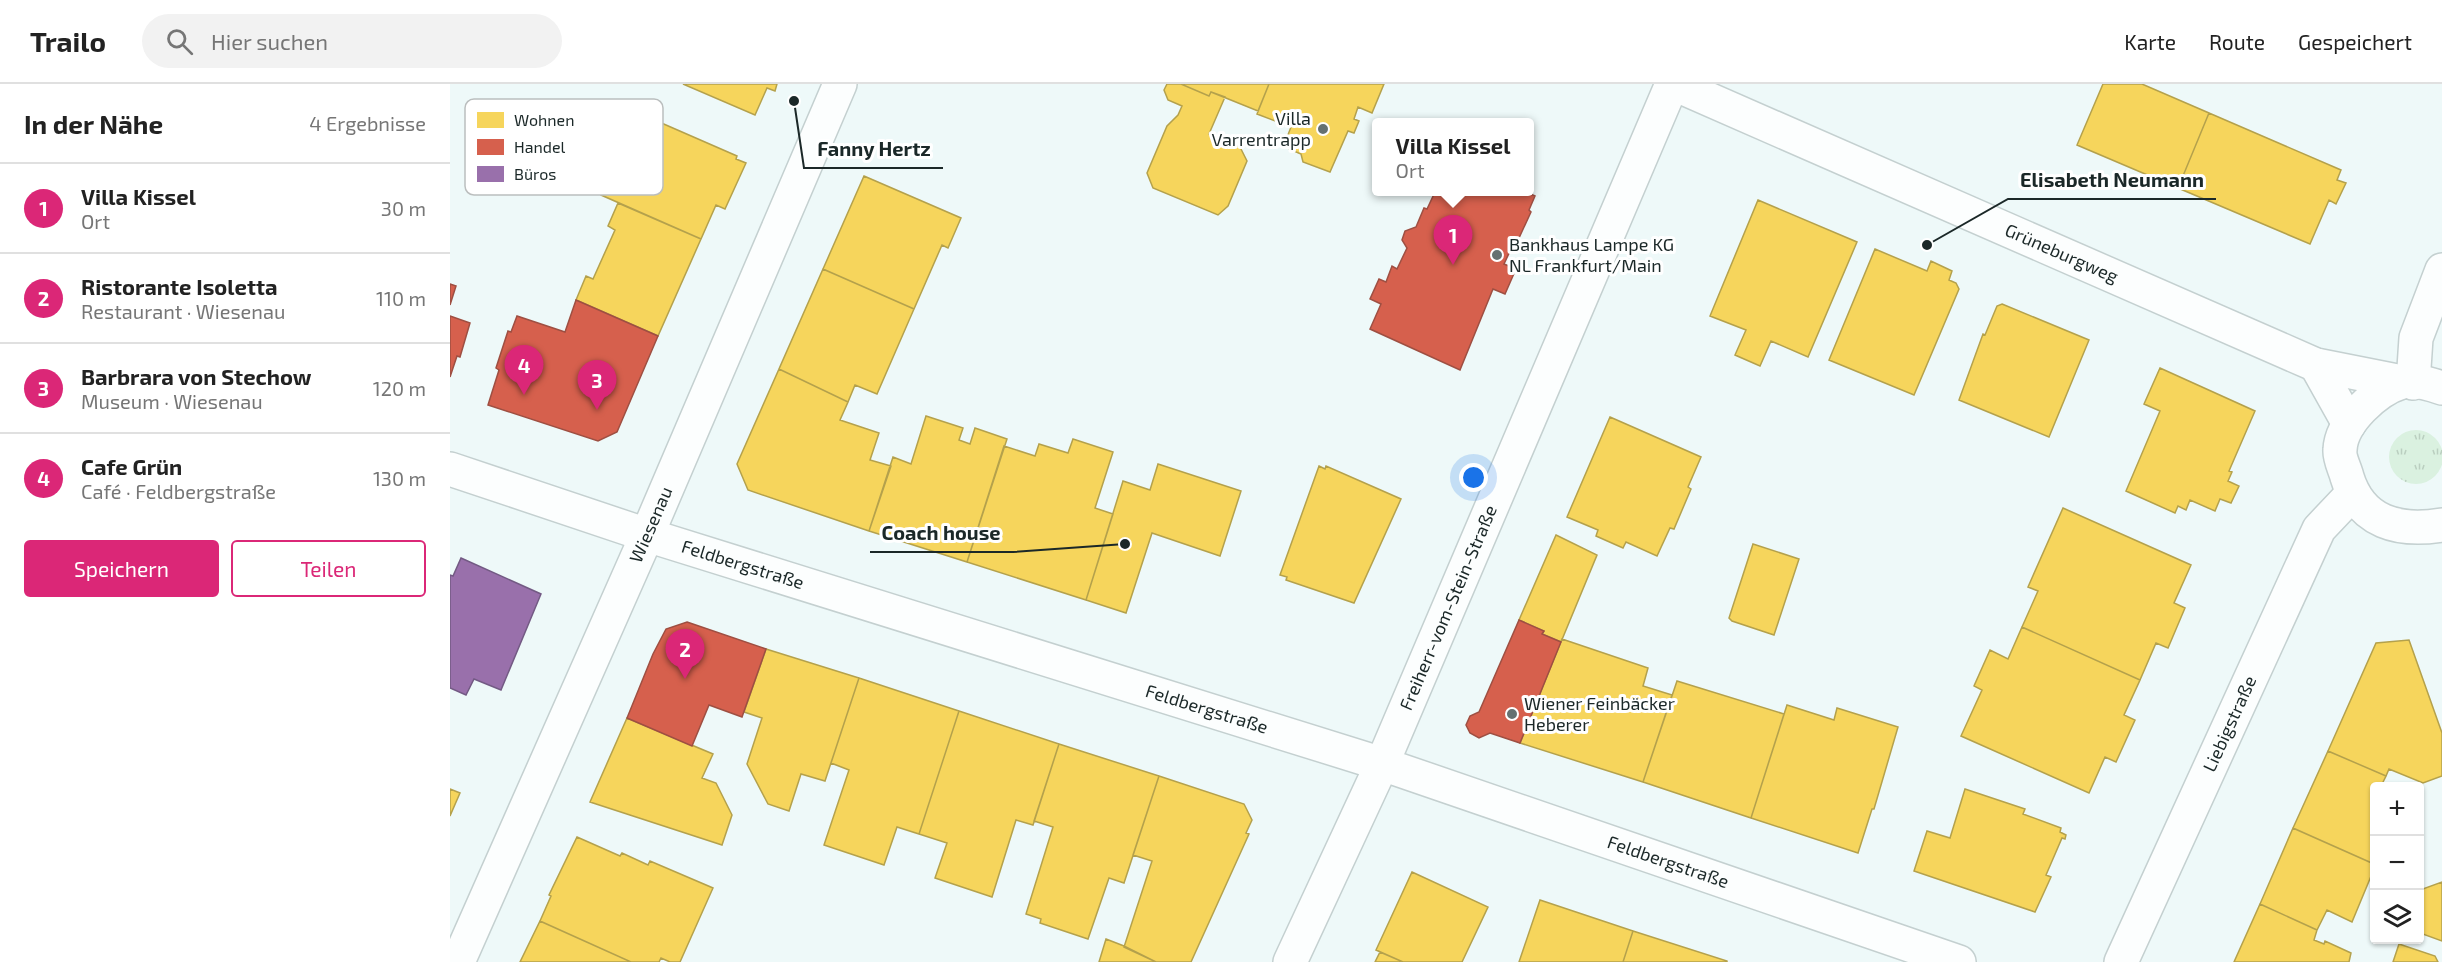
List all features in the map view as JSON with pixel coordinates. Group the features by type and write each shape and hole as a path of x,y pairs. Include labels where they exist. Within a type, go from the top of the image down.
{"street":[{"name":"Wiesenau","path":"458,962 647,535 840,84"},
{"name":"Grüneburgweg","path":"1673,84 2316,365 2419,384"},
{"name":"Freiherr-vom-Stein-Straße","path":"1290,962 1382,764 1673,84"},
{"path":"2442,270 2416,338 2419,384 2369,400 2349,424 2340,451 2352,493 2377,519 2406,528 2442,526"},
{"path":"2316,365 2349,424"},
{"name":"Feldbergstraße","path":"450,469 647,535 1382,764 1959,962"},
{"name":"Liebigstraße","path":"2121,962 2319,529 2352,493"}],"green space":[{"path":"2411,430 2421,430 2431,434 2439,442 2443,457 2439,472 2431,480 2421,484 2411,484 2401,480 2393,472 2389,462 2389,452 2393,442 2401,434"}],"building: Wohnen":[{"path":"683,84 777,84 775,91 767,88 755,115"},
{"path":"1167,84 1181,84 1209,96 1211,92 1225,97 1209,134 1240,147 1247,161 1228,206 1218,215 1153,188 1147,173 1167,126 1178,115 1182,106 1168,100 1164,90"},
{"path":"1181,84 1269,84 1258,111 1211,92 1209,96"},
{"name":"Villa Varrentrapp","path":"1269,84 1384,84 1372,113 1358,107 1354,119 1359,121 1354,133 1348,131 1330,172 1303,162 1301,154 1289,149 1286,140 1291,127 1257,114"},
{"path":"2103,84 2142,84 2209,113 2178,188 2077,145"},
{"path":"2209,113 2341,170 2337,180 2346,183 2336,204 2329,200 2310,244 2178,188"},
{"path":"663,124 737,156 736,159 746,163 725,209 716,205 701,239 601,195 663,195"},
{"path":"864,176 961,218 948,248 942,245 914,309 823,269"},
{"path":"1758,200 1857,242 1808,357 1771,341 1760,366 1735,355 1746,330 1710,316"},
{"path":"618,203 701,239 658,336 576,300 586,276 593,279 615,230 608,226"},
{"path":"1875,249 1927,271 1931,261 1952,271 1949,280 1956,283 1959,289 1914,395 1829,360"},
{"path":"823,269 914,309 877,394 855,385 848,402 779,369"},
{"path":"2002,304 2089,340 2049,437 1959,400 1983,334 1985,335 1997,306"},
{"path":"2160,368 2255,411 2229,471 2232,472 2228,481 2239,486 2231,503 2220,499 2215,511 2190,500 2186,510 2178,506 2175,513 2126,491 2160,411 2144,404"},
{"path":"779,369 848,402 840,420 879,433 870,460 891,466 869,531 748,490 737,464"},
{"path":"926,416 963,428 959,440 970,444 975,428 1007,439 967,562 869,531 893,457 911,464"},
{"path":"1610,417 1701,457 1688,487 1691,489 1674,529 1670,528 1657,556 1626,542 1623,548 1596,536 1598,530 1567,517"},
{"path":"1073,439 1113,452 1095,508 1113,514 1086,600 967,562 1004,446 1035,456 1039,444 1068,453"},
{"path":"1158,464 1241,491 1220,556 1152,533 1126,613 1086,600 1123,481 1150,490"},
{"path":"1319,466 1325,469 1326,466 1401,499 1354,603 1286,580 1287,577 1280,575"},
{"path":"2063,508 2191,565 2174,603 2185,608 2168,648 2156,643 2140,680 2022,627 2038,591 2028,587"},
{"path":"1556,535 1597,555 1561,642 1542,634 1544,631 1519,620"},
{"path":"1753,544 1799,559 1774,635 1729,618"},
{"path":"2022,627 2140,680 2124,715 2135,720 2116,762 2105,757 2089,793 1961,736 1982,690 1974,686 1990,650 2008,659"},
{"path":"1562,639 1648,668 1643,686 1672,695 1643,782 1520,743"},
{"path":"2409,640 2442,733 2442,776 2424,783 2389,769 2386,776 2328,751 2376,643"},
{"path":"766,649 859,678 825,781 801,774 789,811 768,804 747,764 762,718 744,712"},
{"path":"859,678 959,711 919,834 897,827 884,865 824,845 849,770 831,763"},
{"path":"1677,681 1784,714 1751,818 1643,782"},
{"path":"1787,705 1834,720 1837,708 1898,727 1874,809 1872,809 1858,853 1751,818"},
{"path":"959,711 1059,744 1033,825 1016,820 992,897 935,878 947,843 919,834"},
{"path":"627,718 713,754 702,778 716,783 732,815 722,845 590,802"},
{"path":"1059,744 1159,776 1124,883 1109,878 1088,939 1040,923 1041,919 1026,914 1053,827 1034,821"},
{"path":"2328,751 2386,776 2383,782 2370,782 2370,862 2293,828"},
{"path":"1159,776 1244,804 1252,820 1246,833 1249,834 1191,962 1156,962 1124,947 1152,861 1133,855"},
{"path":"450,789 460,793 450,816"},
{"path":"1965,789 2025,809 2023,814 2061,828 2060,832 2066,835 2065,839 2062,838 2046,875 2051,877 2035,912 1914,871 1927,831 1950,838"},
{"path":"2293,828 2370,862 2370,879 2352,922 2327,910 2317,930 2260,904"},
{"path":"577,837 620,856 622,853 648,865 650,861 713,888 680,962 670,962 661,958 659,962 631,962 540,921 551,896 549,895"},
{"path":"1412,872 1488,907 1462,962 1403,962 1376,950"},
{"path":"2442,882 2442,941 2424,934 2424,889"},
{"path":"1540,900 1633,931 1623,962 1519,962"},
{"path":"2260,904 2317,930 2314,940 2324,944 2325,941 2351,953 2349,962 2234,962"},
{"path":"540,921 631,962 520,962"},
{"path":"1633,931 1727,961 1727,962 1623,962"},
{"path":"1106,939 1124,946 1156,962 1099,962"},
{"path":"2399,944 2435,956 2438,962 2393,962"},
{"path":"1380,952 1403,962 1375,962"}],"building: Handel":[{"path":"1433,196 1535,196 1529,210 1531,212 1513,251 1511,249 1504,264 1516,269 1505,294 1493,289 1460,370 1370,329 1381,304 1370,299 1379,279 1386,282 1392,266 1397,269 1407,248 1402,240 1405,231 1416,227 1424,208 1427,209"},
{"path":"450,284 456,286 450,305"},
{"path":"576,300 658,336 617,432 598,441 488,405 499,370 496,368 508,331 511,332 517,316 565,332"},
{"path":"450,316 470,323 460,357 457,356 450,377"},
{"path":"1519,620 1544,631 1542,634 1561,642 1520,743 1490,733 1479,738 1470,733 1466,725 1470,716 1479,712"},
{"path":"687,622 766,649 742,717 709,705 692,746 627,718 653,654 666,629"}],"building: Büros":[{"path":"461,558 541,594 501,690 474,679 466,695 450,688 450,575 453,576"}],"place":[{"name":"Fanny Hertz","path":"794,101"},
{"name":"Villa Varrentrapp","path":"1323,129"},
{"name":"Elisabeth Neumann","path":"1927,245"},
{"name":"Bankhaus Lampe KG NL Frankfurt/Main","path":"1497,255"},
{"name":"Villa Kissel","path":"1453,265"},
{"name":"Cafe Grün","path":"524,395"},
{"name":"Barbrara von Stechow","path":"597,410"},
{"name":"Coach house","path":"1125,544"},
{"name":"Ristorante Isoletta","path":"685,679"},
{"name":"Wiener Feinbäcker Heberer","path":"1512,714"}]}
